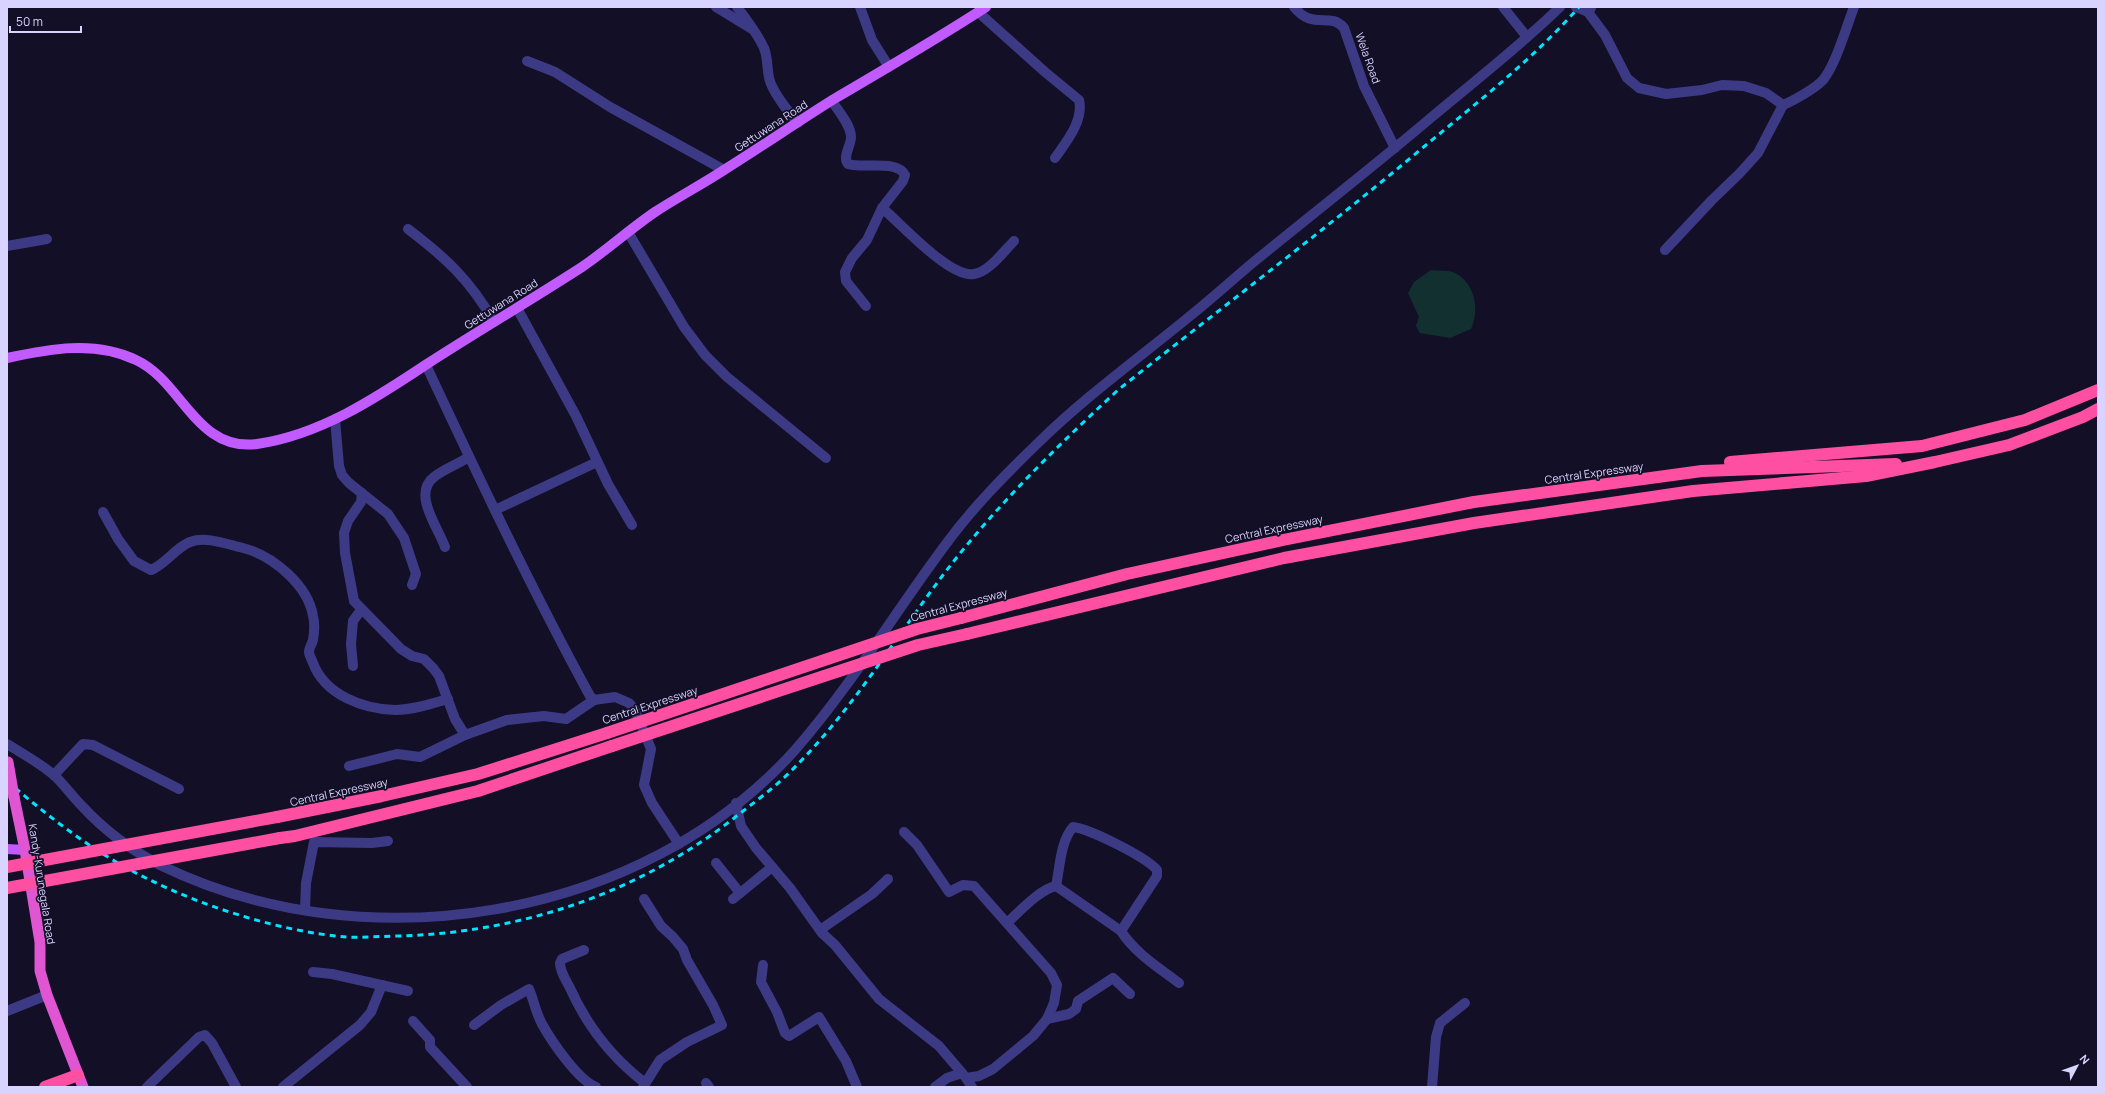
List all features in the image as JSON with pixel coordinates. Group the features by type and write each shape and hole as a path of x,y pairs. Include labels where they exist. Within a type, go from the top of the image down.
{"highway":[{"path":"1702,471 1722,463 1922,446 2025,420 2098,390"},
{"path":"7,888 294,836 478,790 918,646 1284,558 1474,523 1693,491 1866,476 2010,445 2083,417 2098,409"},
{"name":"Central Expressway","path":"7,867 278,818 478,774 607,733 917,629 1127,574 1291,538 1474,502 1702,471 1935,462"},
{"name":"Kandy-Kurunegala Road","path":"8,759 40,942 40,971 47,995 83,1087"},
{"path":"46,1087 78,1075"}],"main road":[{"name":"Gettuwana Road","path":"7,358 51,349 67,348 119,353 147,366 163,379 191,414 208,430 224,439 239,444 271,441 335,419 375,398 586,264 656,211 982,9"},
{"path":"7,849 25,850"}],"street":[{"path":"716,7 753,30"},
{"path":"737,7 764,48 768,66 767,76 772,86 798,123"},
{"path":"860,7 872,40 889,67"},
{"name":"Wela Road","path":"1294,7 1304,18 1312,20 1333,20 1339,22 1344,28 1364,86 1394,148"},
{"path":"1503,7 1527,37"},
{"path":"7,744 54,775 99,823 130,847 155,863 185,876 230,892 273,904 305,910 371,917 475,914 538,901 592,884 626,871 679,844 736,803 768,777 822,717 949,540 992,490 1040,440 1094,391 1189,317 1527,37 1560,7"},
{"path":"1576,7 1590,10 1605,35 1627,78 1639,88 1666,94 1702,90 1722,85 1744,86 1766,93 1784,104"},
{"path":"1666,250 1712,200 1740,174 1758,153 1784,104 1790,102 1822,81 1833,62 1854,7"},
{"path":"982,9 1045,72 1079,100 1080,106 1075,126 1054,158"},
{"path":"527,60 555,72 610,107 724,170"},
{"path":"832,101 850,132 851,139 846,158 848,164 890,166 903,171 905,175 903,181 882,208 867,240 852,258 845,272 846,281 866,306"},
{"path":"882,208 941,262 967,273 974,274 984,270 1014,241"},
{"path":"408,229 438,252 462,274 482,301 494,322"},
{"path":"628,232 684,327 705,355 726,377 826,458"},
{"path":"7,246 47,239"},
{"path":"517,308 576,416 597,462 632,525"},
{"path":"426,365 495,510 563,645 594,700"},
{"path":"335,419 339,466 342,475 388,514 404,538 416,574 412,585"},
{"path":"445,547 426,504 425,491 428,483 435,477 469,457"},
{"path":"495,510 597,462"},
{"path":"362,493 361,502 348,521 344,533 345,553 354,601 361,610 370,616 401,649 429,663 439,676 455,719 465,735"},
{"path":"103,512 118,539 134,561 150,570 158,567 189,542 204,539 255,551 274,562 294,579 303,593 313,616 313,640 309,652 318,675 331,688 351,701 373,707 396,710 448,699"},
{"path":"353,666 351,644 353,621 361,610"},
{"path":"350,766 397,754 420,757 465,735 507,720 544,716 566,719 594,700 615,697 629,703 635,710 651,749 644,785 652,803 679,844"},
{"path":"54,775 83,744 93,745 179,789"},
{"path":"736,803 741,826 790,888 820,930 879,998 933,1041 964,1075 972,1087"},
{"path":"1056,886 1063,848 1068,833 1073,827 1080,828 1102,838 1145,860 1157,870 1157,876 1121,931"},
{"path":"904,832 921,851 949,892 963,885 974,886 1051,973 1057,985 1054,1004 1047,1019 1033,1036 993,1070 979,1076 964,1075 947,1078 935,1087"},
{"path":"305,910 306,883 314,842 372,843 388,841"},
{"path":"716,863 736,896 772,867"},
{"path":"820,930 872,894 888,879"},
{"path":"1007,923 1032,901 1052,887 1056,886"},
{"path":"1056,886 1121,931 1127,941 1140,954 1179,983"},
{"path":"584,950 562,959 560,963 562,973 579,1009 592,1030 616,1058 644,1085 660,1060 687,1042 722,1025 714,1005 687,960 683,950 673,937 661,926 644,899"},
{"path":"763,965 761,982 777,1012 785,1033 789,1036 819,1017 846,1061 857,1087"},
{"path":"313,972 332,974 408,991"},
{"path":"1047,1019 1069,1014 1076,1009 1078,1002 1113,978 1130,994"},
{"path":"282,1087 360,1025 371,1012 382,985"},
{"path":"474,1025 501,1005 529,989 543,1025 560,1050 581,1078 596,1087"},
{"path":"7,1011 47,995"},
{"path":"1432,1087 1436,1037 1440,1023 1465,1003"},
{"path":"413,1021 430,1040 430,1047 467,1087"},
{"path":"147,1087 199,1038 205,1035 212,1043 236,1087"}],"green space":[{"path":"1431,270 1453,272 1460,276 1471,289 1474,297 1475,313 1471,329 1450,338 1420,333 1416,326 1419,317 1408,293 1414,282"}],"railway":[{"path":"7,781 92,847 148,879 194,899 244,917 296,930 322,934 346,937 401,936 447,933 492,926 536,916 579,903 621,886 662,866 701,842 738,815 785,777 812,749 833,725 871,676 943,575 963,550 1027,478 1072,433 1118,390 1350,207 1486,95 1544,44 1579,7"}]}
